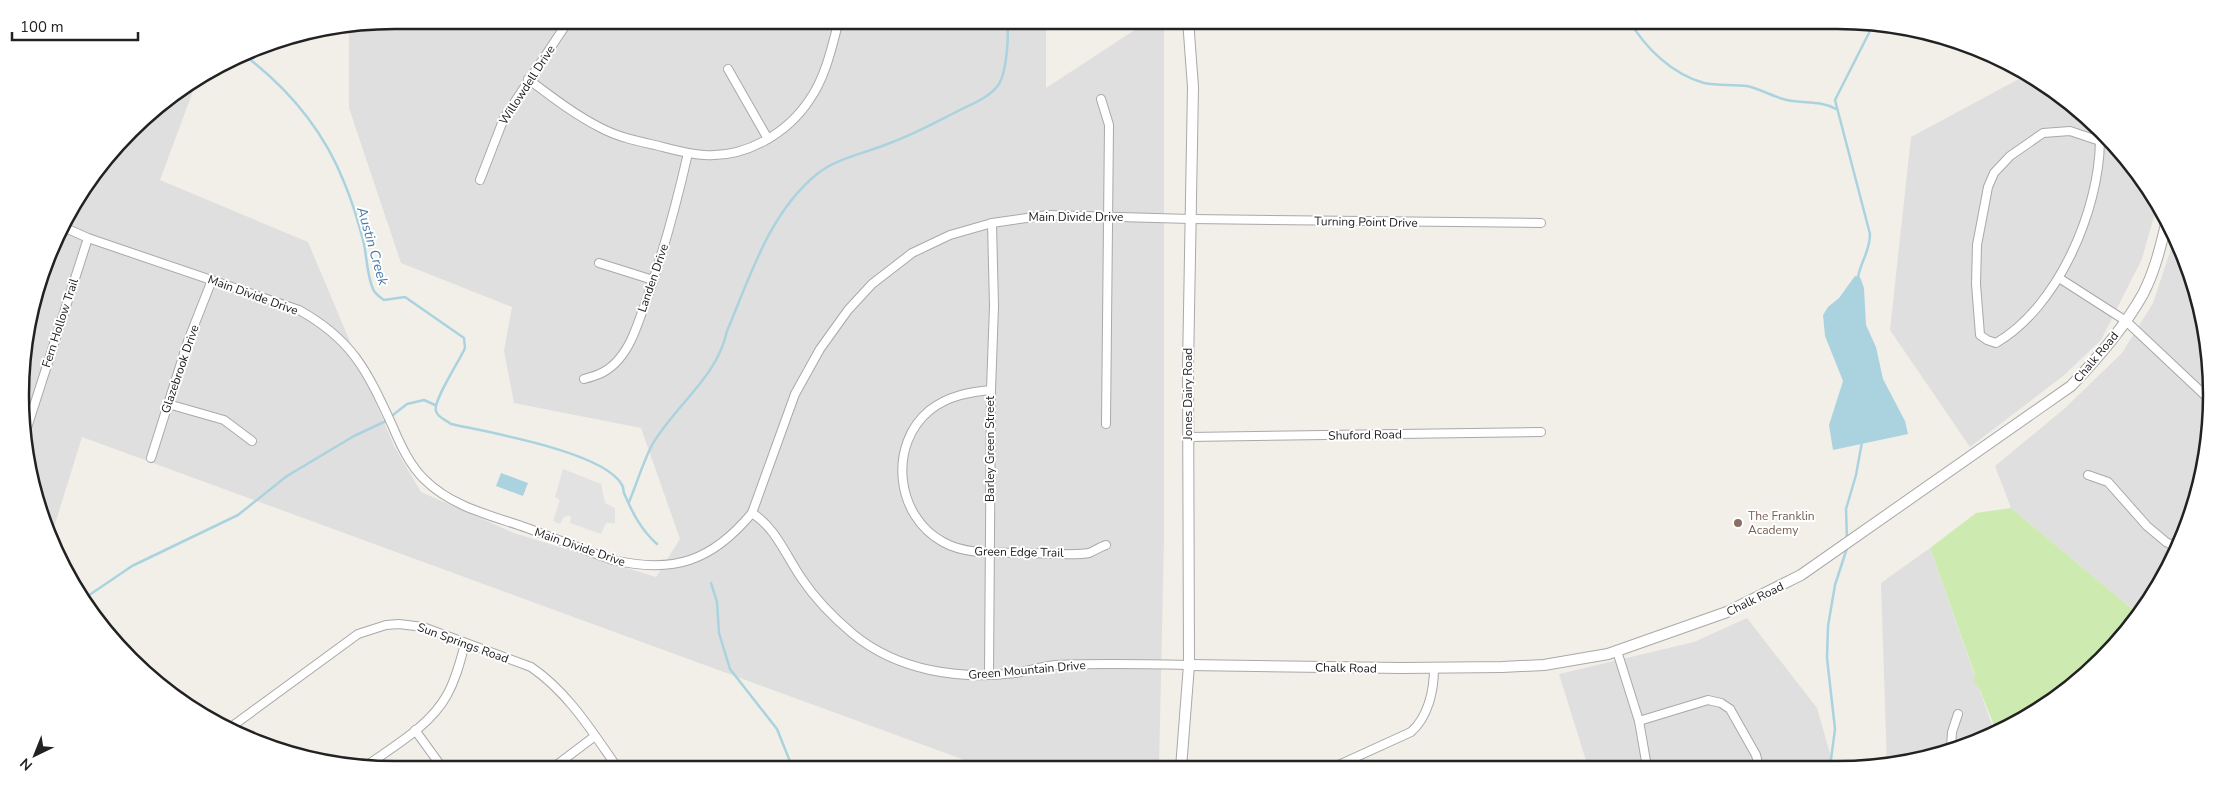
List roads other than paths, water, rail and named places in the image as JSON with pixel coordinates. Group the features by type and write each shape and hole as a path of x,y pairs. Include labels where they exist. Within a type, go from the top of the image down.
{"street":[{"name":"Willowdell Drive","path":"480,180 504,118 528,79 564,29"},
{"path":"528,79 566,107 602,129 619,136 705,156 732,153 768,139 783,129 810,99 825,69 836,29"},
{"name":"Jones Dairy Road","path":"1182,761 1189,665 1188,437 1190,219 1194,87 1189,29"},
{"path":"728,69 768,139"},
{"path":"1101,98 1109,125 1106,424"},
{"path":"2070,131 2100,142 2100,157 2087,220 2059,278 2023,322 2004,338 1996,343 1980,335 1976,284 1977,244 1988,187 1994,173 2010,156 2043,133 2070,131"},
{"name":"Landen Drive","path":"584,379 604,373 620,358 631,343 654,280 673,217 688,153"},
{"name":"Main Divide Drive","path":"69,229 88,238 299,310 317,320 345,342 372,381 397,438 412,464 424,480 439,492 462,504 601,556 638,565 667,566 688,561 711,551 725,542 752,513 795,394 820,349 848,310 872,284 912,253 950,235 992,223 1048,215 1190,219"},
{"name":"Turning Point Drive","path":"1190,219 1542,223"},
{"name":"Barley Green Street","path":"988,675 991,390 994,306 992,223"},
{"name":"Chalk Road","path":"1189,665 1434,668 1544,665 1571,662 1617,651 1727,612 1801,575 2071,386 2094,363 2126,321 2144,292 2160,251 2164,232"},
{"name":"Fern Hollow Trail","path":"30,418 88,238"},
{"path":"599,263 654,280"},
{"path":"2059,278 2126,321 2203,392"},
{"name":"Glazebrook Drive","path":"151,458 188,341 212,280"},
{"name":"Green Edge Trail","path":"991,390 961,394 946,400 930,410 911,434 904,451 901,469 904,488 916,518 942,542 958,548 990,552 1088,553 1106,545"},
{"path":"168,404 224,420 252,441"},
{"name":"Shuford Road","path":"1188,437 1542,432"},
{"path":"2088,475 2108,482 2147,526 2171,544"},
{"name":"Green Mountain Drive","path":"752,513 762,519 776,535 801,578 820,603 854,635 887,655 926,669 956,676 1017,673 1054,665 1189,665"},
{"name":"Sun Springs Road","path":"235,724 351,639 372,628 399,624 417,626 530,668 545,677 560,689 613,761"},
{"path":"374,760 415,730 438,710 454,682 465,644"},
{"path":"1617,651 1639,720 1647,761"},
{"path":"1347,761 1411,732 1420,724 1427,710 1434,678 1434,668"},
{"path":"1639,720 1708,700 1721,702 1730,709 1758,761"},
{"path":"1951,743 1952,732 1958,714"},
{"path":"415,730 437,761"},
{"path":"562,761 595,736"}],"water":[{"path":"1855,276 1860,277 1864,288 1866,325 1876,347 1883,379 1905,421 1908,434 1833,450 1829,425 1843,381 1825,336 1823,315 1828,307 1839,298"},
{"path":"501,473 528,483 523,496 496,486"}],"waterway":[{"path":"629,502 652,445 661,431 705,377 722,348 753,268 773,227 786,207 800,190 825,168 917,131 977,102 992,92 999,84 1004,71 1008,29"},
{"path":"1635,29 1660,59 1692,79 1709,84 1747,86 1787,100 1824,104 1836,109"},
{"path":"1858,277 1869,246 1870,234 1835,100 1870,31"},
{"name":"Austin Creek","path":"250,59 289,95 326,144 353,205 364,244 369,278 375,292 384,300 405,297 464,338 465,348 438,399 436,406 438,415 451,424 516,438 570,453 611,473 623,486 627,500 646,533 657,544"},
{"path":"89,596 132,566 238,515 287,476 354,436 384,422 407,404 424,400 435,405"},
{"path":"1847,540 1846,509 1856,475 1862,442"},
{"path":"1831,761 1835,729 1827,658 1828,626 1835,585 1847,548"},
{"name":"Austin Creek","path":"711,583 717,602 719,633 730,669 777,729 790,761"}],"place":[{"name":"The Franklin Academy","path":"1738,523"}]}
